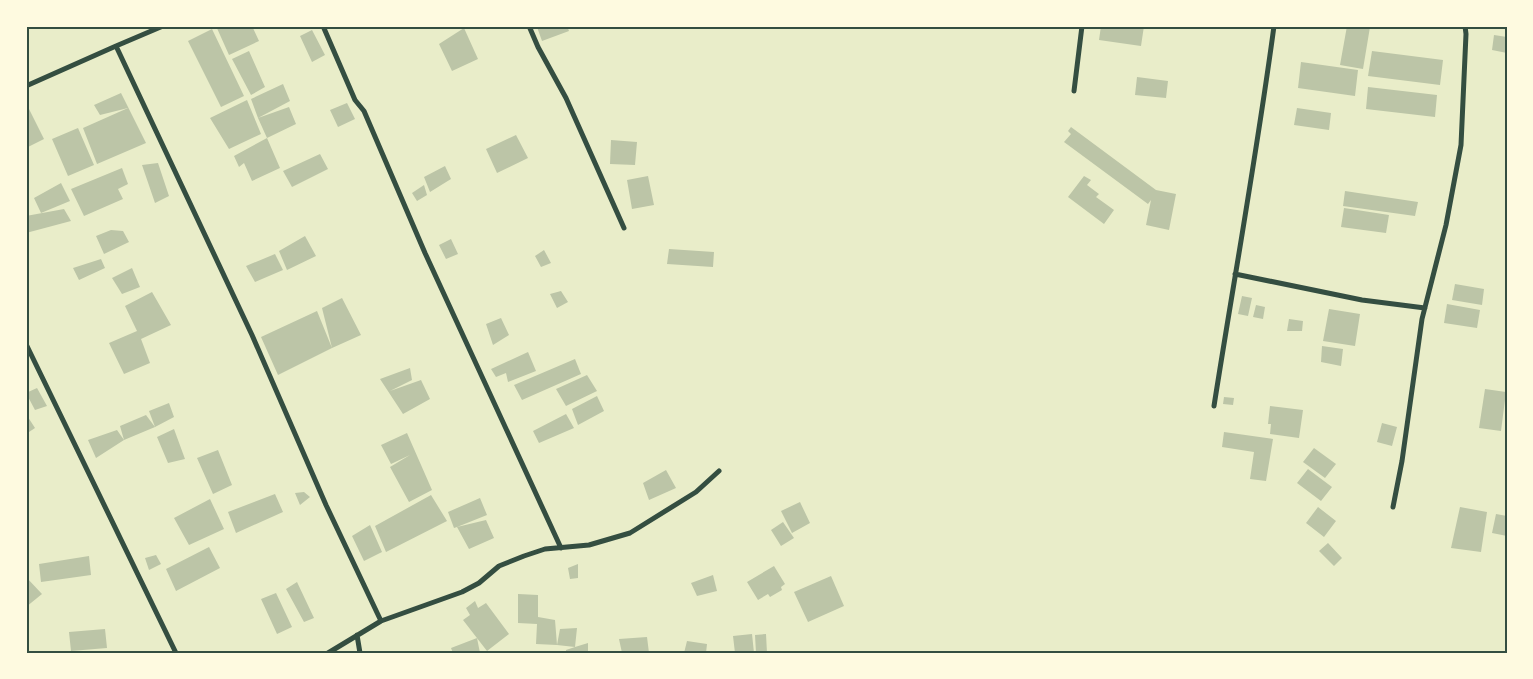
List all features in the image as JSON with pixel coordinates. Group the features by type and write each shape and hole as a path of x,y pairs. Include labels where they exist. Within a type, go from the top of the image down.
{"street":[{"path":"26,86 163,26"},
{"path":"323,26 355,100 364,111 425,253 561,548"},
{"path":"529,26 538,47 566,98 624,228"},
{"path":"1074,91 1082,26"},
{"path":"1214,406 1248,202 1274,26"},
{"path":"1393,507 1402,461 1425,308 1446,224 1461,145 1465,26"},
{"path":"116,46 252,335 322,496 381,621"},
{"path":"1235,274 1362,300 1425,308"},
{"path":"26,344 176,653"},
{"path":"328,653 381,621 462,592 479,583 499,566 524,556 545,550 589,545 630,534 696,492 719,471"},
{"path":"357,635 360,653"}],"building":[{"path":"216,26 252,26 259,41 229,55"},
{"path":"567,26 569,31 542,41 537,27"},
{"path":"1101,26 1144,26 1141,46 1099,40"},
{"path":"1347,26 1370,27 1363,69 1340,65"},
{"path":"464,28 478,59 452,71 439,44"},
{"path":"212,29 244,96 221,107 188,41"},
{"path":"312,30 325,55 312,62 300,36"},
{"path":"1494,35 1507,37 1507,53 1492,50"},
{"path":"249,51 265,87 251,95 232,59"},
{"path":"1372,51 1443,60 1440,85 1368,76"},
{"path":"1301,62 1358,70 1355,96 1298,88"},
{"path":"1137,77 1168,81 1166,98 1135,95"},
{"path":"283,84 290,101 258,118 251,99"},
{"path":"1368,87 1437,95 1435,117 1366,109"},
{"path":"121,93 146,143 97,164 83,128 128,108 100,115 94,105"},
{"path":"247,100 261,134 229,149 210,118"},
{"path":"26,103 44,139 26,148"},
{"path":"347,103 355,119 338,127 330,110"},
{"path":"289,107 296,124 267,138 258,118"},
{"path":"1297,108 1331,113 1329,130 1294,125"},
{"path":"1071,127 1156,190 1176,194 1169,230 1146,225 1151,200 1148,204 1064,142 1071,134 1068,131"},
{"path":"78,128 94,165 68,176 52,139"},
{"path":"516,135 528,158 497,173 486,149"},
{"path":"267,138 280,168 252,181 244,163 239,167 234,156"},
{"path":"611,140 637,142 635,165 610,164"},
{"path":"320,154 328,169 292,187 283,171"},
{"path":"158,163 169,196 155,203 142,165"},
{"path":"445,166 451,179 430,192 424,177"},
{"path":"122,168 128,184 118,189 123,199 84,216 71,189"},
{"path":"648,176 654,205 632,209 627,180"},
{"path":"1084,176 1091,180 1087,185 1099,194 1096,197 1114,210 1104,224 1068,197"},
{"path":"61,183 70,201 41,213 34,198"},
{"path":"424,185 427,195 417,201 412,193"},
{"path":"1345,191 1418,202 1415,216 1343,206"},
{"path":"1344,208 1389,215 1386,233 1341,227"},
{"path":"64,209 71,221 26,233 26,216"},
{"path":"111,230 123,231 129,242 104,254 96,236"},
{"path":"305,236 316,256 287,270 279,251"},
{"path":"451,239 458,254 446,259 439,245"},
{"path":"669,249 714,252 713,267 667,264"},
{"path":"544,250 551,263 541,267 535,256"},
{"path":"275,254 283,270 255,282 246,266"},
{"path":"101,259 105,268 79,280 73,268"},
{"path":"132,268 140,287 122,294 112,278"},
{"path":"1455,284 1484,289 1482,305 1452,300"},
{"path":"561,291 568,302 557,308 550,294"},
{"path":"152,292 171,325 141,339 150,363 124,374 109,343 137,331 125,306"},
{"path":"1242,296 1252,298 1248,316 1238,314"},
{"path":"342,298 361,335 332,348 322,308"},
{"path":"1447,304 1480,310 1477,328 1444,323"},
{"path":"1256,305 1265,307 1263,319 1253,317"},
{"path":"1329,309 1360,314 1355,346 1323,341"},
{"path":"317,311 332,348 278,375 261,337"},
{"path":"501,318 509,335 493,345 486,324"},
{"path":"1289,319 1303,321 1302,331 1287,331"},
{"path":"1322,346 1343,349 1341,366 1321,362"},
{"path":"528,352 536,371 508,382 506,373 496,377 491,369"},
{"path":"575,359 581,374 522,400 514,385"},
{"path":"410,368 412,380 390,391 421,380 430,399 403,414 380,379"},
{"path":"587,375 597,391 566,406 556,389"},
{"path":"37,388 47,406 35,410 26,393"},
{"path":"1485,389 1506,392 1501,431 1479,428"},
{"path":"597,396 604,411 578,425 572,409"},
{"path":"1224,397 1234,398 1233,405 1223,404"},
{"path":"169,403 174,417 155,427 149,411"},
{"path":"1270,406 1303,410 1299,438 1270,434 1271,424 1268,424"},
{"path":"26,414 35,428 26,434"},
{"path":"566,414 574,428 539,443 533,431"},
{"path":"146,415 155,427 124,440 120,426"},
{"path":"1382,423 1397,427 1392,446 1377,442"},
{"path":"174,429 185,459 168,463 157,437"},
{"path":"117,430 124,440 96,458 88,440"},
{"path":"1224,432 1273,439 1266,481 1250,479 1254,452 1222,447"},
{"path":"407,433 432,490 409,502 390,467 410,455 391,464 381,445"},
{"path":"1314,448 1336,464 1325,478 1303,462"},
{"path":"218,450 232,485 213,494 197,458"},
{"path":"1308,469 1332,487 1321,501 1297,483"},
{"path":"666,470 676,488 649,500 643,483"},
{"path":"304,492 310,497 300,505 295,493"},
{"path":"275,494 283,512 236,533 228,512"},
{"path":"431,495 447,521 386,552 375,526"},
{"path":"480,498 487,515 454,528 448,512"},
{"path":"210,499 224,529 189,545 174,518"},
{"path":"800,502 810,523 792,533 781,511"},
{"path":"1318,507 1336,521 1324,537 1306,523"},
{"path":"1460,507 1487,512 1481,552 1451,548"},
{"path":"1496,514 1507,516 1507,536 1492,533"},
{"path":"486,520 494,538 469,549 457,527"},
{"path":"783,522 794,538 781,546 771,530"},
{"path":"370,525 382,552 364,561 352,536"},
{"path":"1328,543 1342,558 1334,566 1319,551"},
{"path":"209,547 220,568 176,591 166,569"},
{"path":"156,555 161,564 149,570 145,558"},
{"path":"89,556 91,575 41,582 39,564"},
{"path":"578,564 578,578 570,579 568,568"},
{"path":"774,566 785,584 781,587 782,590 770,597 768,594 758,600 747,582"},
{"path":"713,575 717,591 697,596 691,583"},
{"path":"831,576 844,606 808,622 794,592"},
{"path":"26,577 42,594 26,607"},
{"path":"297,582 314,618 304,622 286,589"},
{"path":"276,593 292,627 277,634 261,599"},
{"path":"518,594 538,595 538,617 555,620 557,645 536,644 537,624 518,623"},
{"path":"475,601 478,608 486,603 509,634 487,651 463,620 470,615 466,608"},
{"path":"577,628 575,647 557,645 560,629"},
{"path":"105,629 107,648 71,651 69,632"},
{"path":"752,634 754,653 735,653 733,636"},
{"path":"766,634 767,653 756,653 755,635"},
{"path":"647,637 649,653 622,653 619,639"},
{"path":"477,638 480,653 453,653 451,648"},
{"path":"687,641 707,644 706,653 684,653"},
{"path":"588,643 588,653 566,653 566,650"}]}
